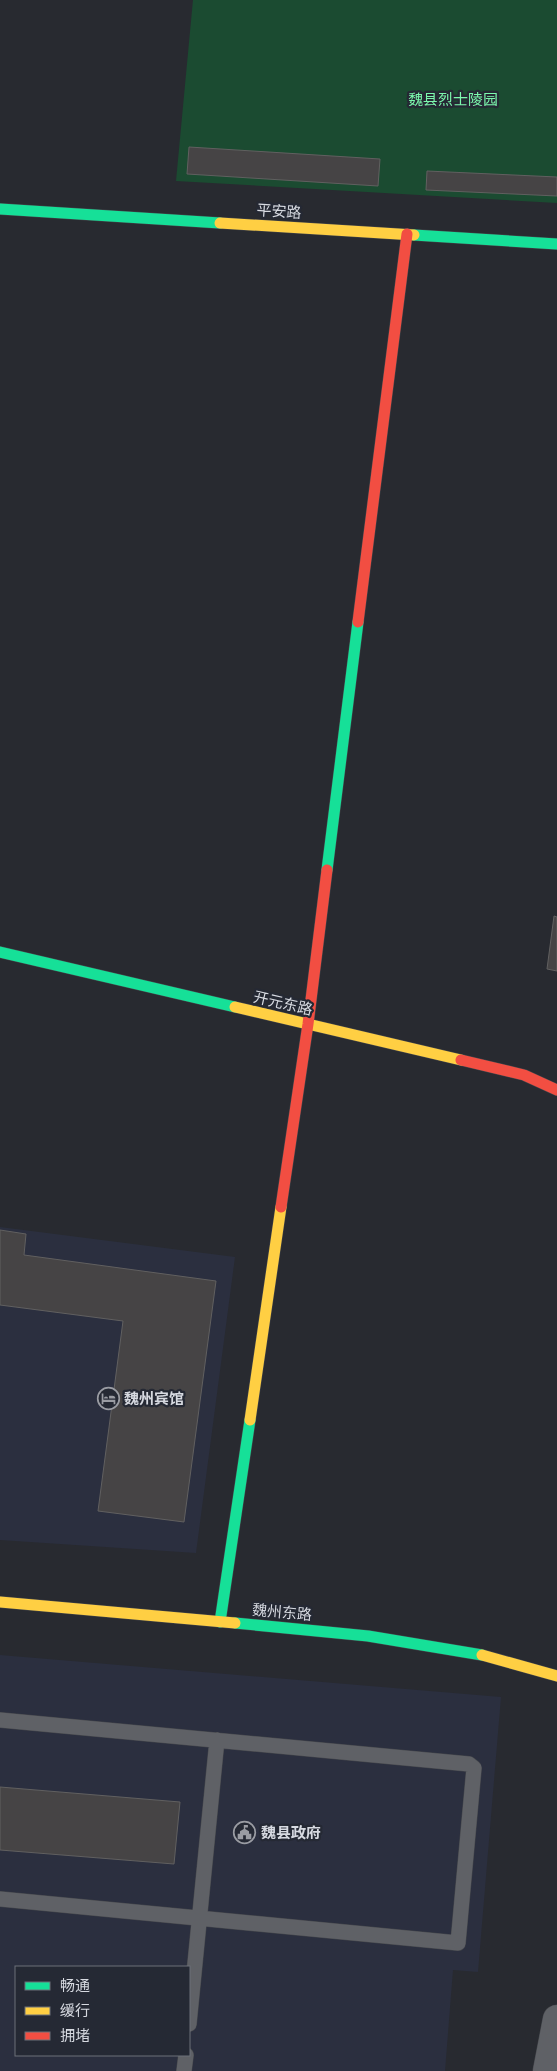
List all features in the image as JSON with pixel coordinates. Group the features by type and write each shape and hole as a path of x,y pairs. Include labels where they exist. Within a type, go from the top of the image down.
{"street":[{"name":"平安路","path":"0,209 557,244"},
{"path":"220,1622 308,1024 407,234"},
{"name":"开元东路","path":"0,952 524,1075 557,1090"},
{"name":"魏州东路","path":"0,1602 351,1634 452,1649 506,1660 557,1676"},
{"path":"547,2071 557,2019"}],"lane":[{"path":"0,1720 469,1764 474,1768 458,1944 0,1899"},
{"path":"190,2013 217,1740"},
{"path":"184,2071 186,2056"}],"shaded area":[{"name":"魏州宾馆","path":"0,1227 235,1257 196,1553 0,1540"},
{"name":"魏县政府","path":"0,1655 501,1697 478,1972 453,1970 445,2071 0,2071"}],"green space":[{"name":"魏县烈士陵园","path":"193,0 557,0 557,203 176,181"}],"building":[{"path":"189,147 380,159 378,186 187,174"},
{"path":"427,171 557,177 557,196 426,190"},
{"path":"554,916 557,917 557,971 547,969"},
{"path":"0,1230 26,1234 24,1255 216,1281 184,1522 98,1511 123,1321 0,1305"},
{"path":"0,1787 180,1802 174,1864 0,1850"}],"traffic: fast":[{"path":"0,209 220,223"},
{"path":"414,235 557,244"},
{"path":"327,870 358,622"},
{"path":"0,952 235,1007"},
{"path":"220,1622 250,1420"},
{"path":"235,1623 368,1636 482,1655"}],"traffic: slow":[{"path":"220,223 414,235"},
{"path":"235,1007 461,1060"},
{"path":"250,1420 281,1207"},
{"path":"0,1602 235,1623"},
{"path":"482,1655 557,1676"}],"traffic: jam":[{"path":"358,622 407,234"},
{"path":"281,1207 308,1024 327,870"},
{"path":"461,1060 524,1075 557,1090"}],"place":[{"name":"魏州宾馆","path":"108,1398"},
{"name":"魏县政府","path":"245,1832"}]}
